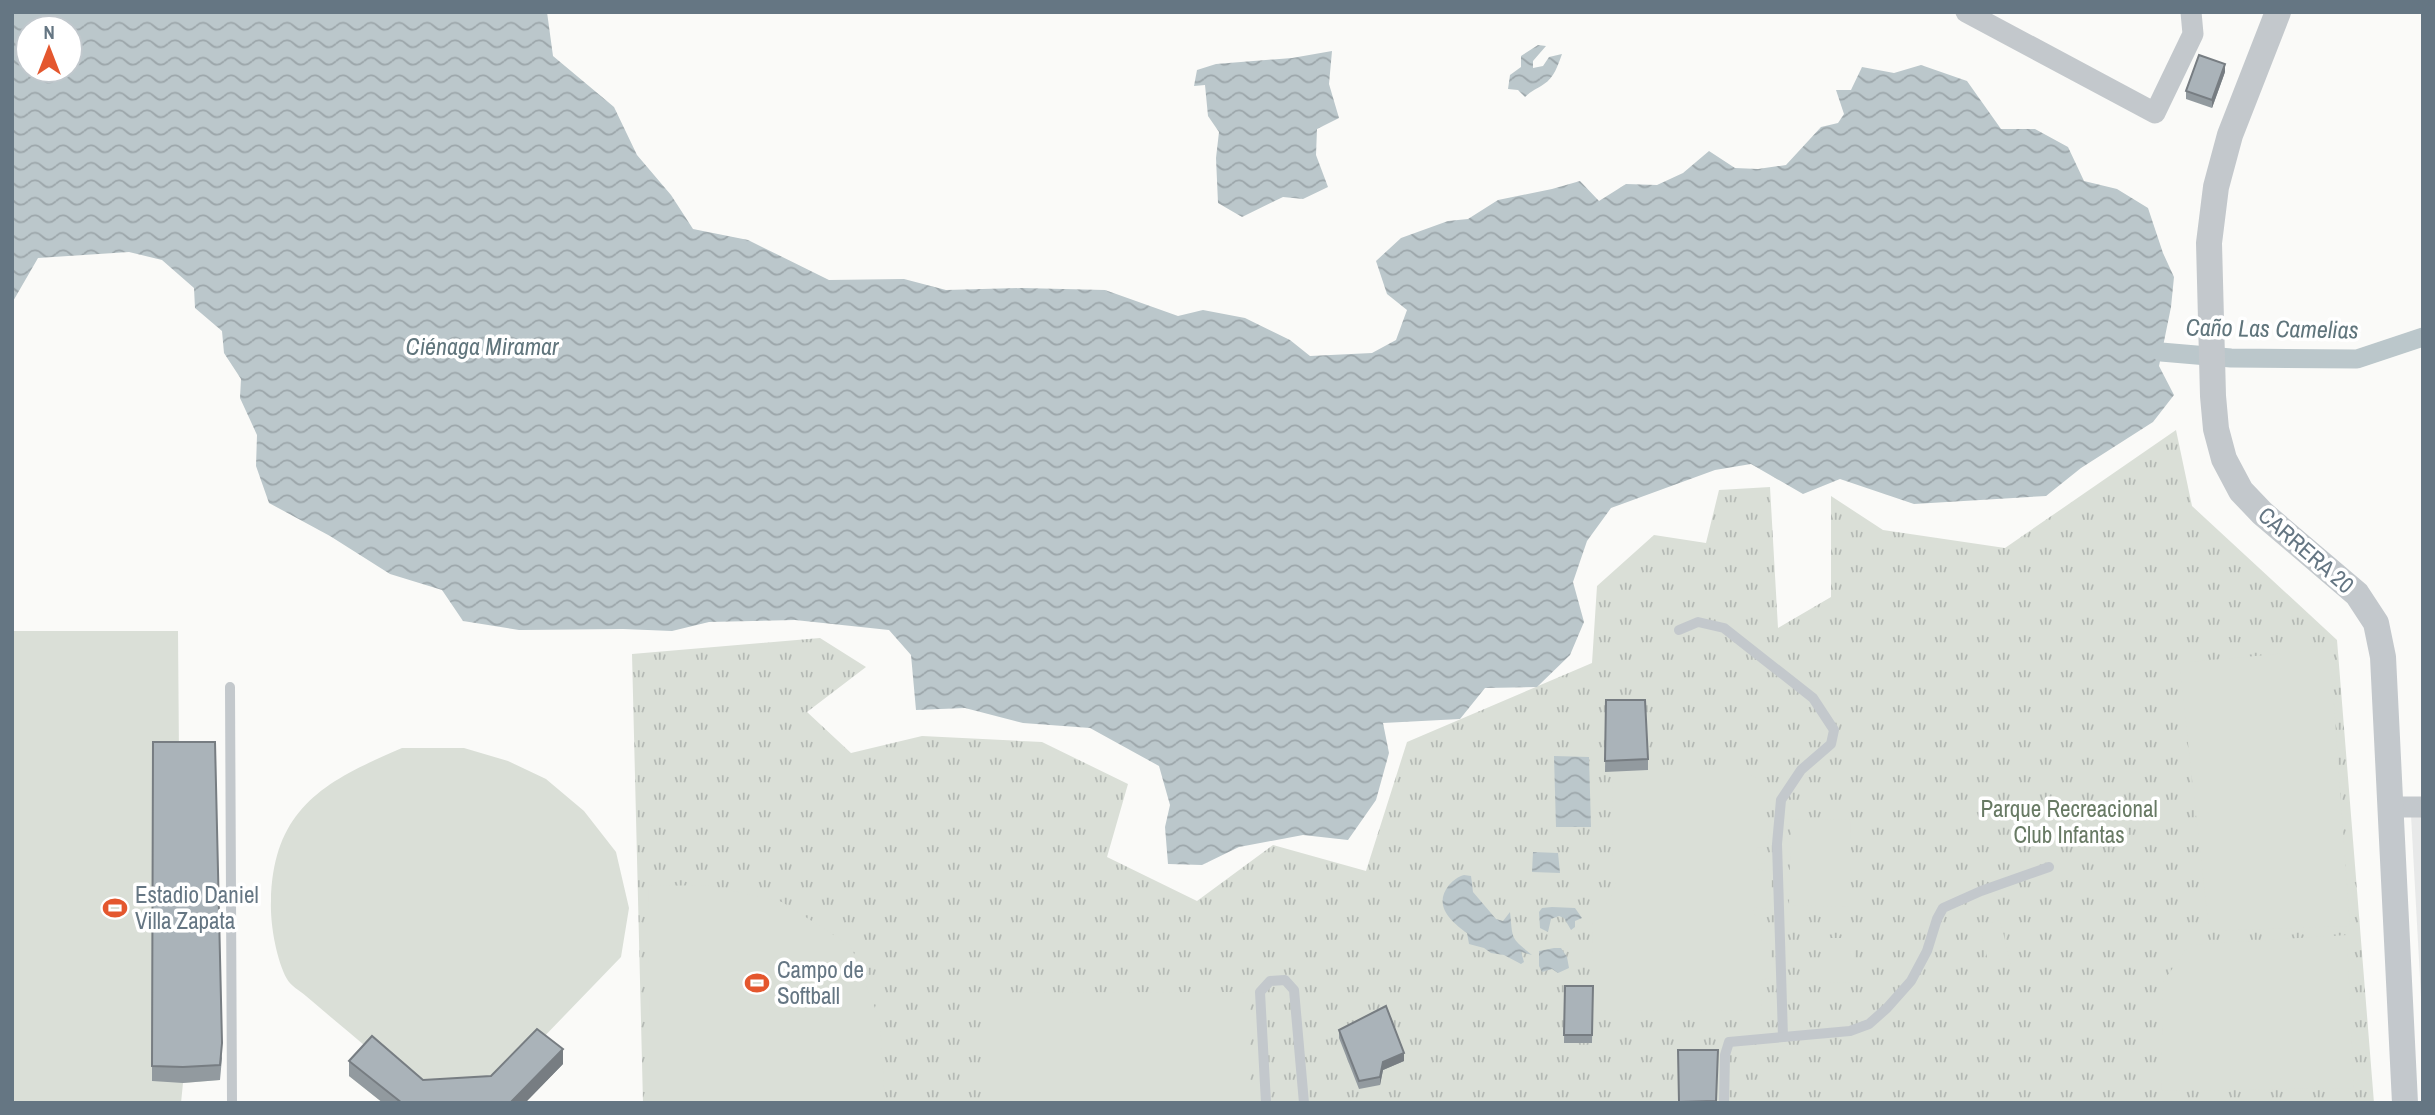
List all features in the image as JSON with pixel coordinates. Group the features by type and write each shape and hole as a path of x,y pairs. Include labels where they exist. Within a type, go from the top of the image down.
{"street":[{"path":"1966,12 2155,113 2193,34 2191,12"},
{"name":"CARRERA 20","path":"2278,12 2230,135 2216,187 2209,243 2216,429 2224,459 2241,491 2262,513 2357,594 2376,623 2383,657 2405,1103"},
{"path":"2392,807 2423,807"}],"lane":[{"path":"1679,630 1698,622 1724,628 1813,698 1834,730 1830,744 1801,770 1781,800 1777,844 1783,1037"},
{"path":"230,687 232,1103"},
{"path":"1724,1103 1725,1055 1729,1042 1850,1031 1869,1024 1910,981 1927,951 1942,908 2049,867"},
{"path":"1266,1103 1260,992 1270,981 1285,979 1294,990 1304,1103"}],"shaded area":[{"path":"2411,815 2423,815 2423,1033"}],"green space":[{"name":"Parque Recreacional Club Infantas","path":"2176,430 2192,506 2337,640 2374,1103 643,1103 632,654 820,638 866,667 807,712 851,753 922,736 1042,742 1128,784 1107,857 1197,901 1273,845 1366,871 1407,742 1592,663 1597,586 1654,535 1706,543 1719,490 1770,487 1778,628 1831,597 1831,496 1883,530 2005,548"},
{"name":"Estadio Daniel Villa Zapata","path":"12,631 178,631 179,757 220,1080 183,1083 181,1103 12,1103"},
{"path":"2330,649 2350,926 2209,931 2179,663"},
{"path":"402,748 464,748 508,761 546,779 584,811 616,852 629,908 621,957 537,1044 525,1103 383,1103 349,1076 371,1051 290,983 280,961 273,930 271,901 274,869 281,842 293,820 308,802 327,786"},
{"path":"1618,775 1751,775 1758,778 1758,833 1769,834 1768,846 1757,848 1756,855 1765,856 1765,863 1759,864 1758,869 1770,872 1771,909 1753,907 1755,915 1762,916 1761,943 1770,944 1770,978 1761,980 1762,1010 1597,1011 1597,970 1592,956 1593,919 1611,897 1617,878 1618,870 1612,862 1613,780"},
{"path":"1791,819 1851,820 1850,907 1789,905"},
{"name":"Campo de Softball","path":"707,885 782,902 851,946 880,1021 885,1103 650,1101 648,886"},
{"path":"2000,920 2011,964 1990,970 1980,927"},
{"path":"2347,935 2354,1088 2161,1091 2163,982 2189,945"},
{"path":"1829,938 1854,938 1854,982 1829,983"},
{"path":"1249,992 1249,1103 988,1103 988,993"}],"water":[{"name":"Ciénaga Miramar","path":"12,12 547,12 553,56 614,107 637,155 671,195 693,229 748,240 829,280 904,279 946,290 1105,290 1178,316 1203,310 1245,318 1290,340 1310,356 1372,353 1396,340 1407,310 1387,294 1376,261 1401,238 1448,221 1468,219 1498,200 1580,181 1599,201 1626,184 1657,185 1683,173 1709,151 1735,168 1758,169 1786,165 1821,127 1838,123 1844,114 1836,90 1851,90 1862,67 1894,73 1921,65 1967,81 2001,129 2035,129 2068,147 2084,181 2117,189 2148,208 2174,277 2159,366 2174,395 2153,422 2081,468 2046,496 1914,504 1840,479 1803,494 1751,464 1715,470 1611,508 1587,541 1573,582 1584,622 1570,655 1537,687 1485,688 1460,719 1383,723 1389,753 1376,800 1348,840 1303,835 1239,847 1202,865 1168,864 1165,827 1170,805 1159,766 1090,728 1023,723 965,708 916,710 911,655 889,630 795,620 709,622 672,631 519,630 463,621 442,590 390,574 330,536 269,503 256,466 257,435 240,398 241,379 224,353 222,331 195,308 194,288 162,260 129,252 38,258 12,303"},
{"path":"1538,45 1546,46 1533,61 1533,68 1543,66 1549,57 1562,54 1550,78 1525,97 1518,90 1508,89 1510,75 1521,67 1521,56"},
{"path":"1332,51 1329,84 1339,118 1317,129 1316,155 1328,187 1303,199 1283,197 1242,217 1218,203 1216,158 1219,132 1208,116 1205,85 1194,86 1197,70 1216,64 1292,58"},
{"path":"1554,756 1589,757 1591,827 1556,827"},
{"path":"1533,852 1558,853 1560,873 1532,872"},
{"path":"1464,875 1471,876 1473,892 1496,919 1503,921 1510,912 1514,937 1532,955 1521,952 1524,962 1521,964 1504,955 1469,944 1467,933 1446,912 1443,906 1444,892 1452,882"},
{"path":"1542,908 1575,908 1582,918 1575,921 1575,927 1571,930 1564,918 1559,916 1551,919 1548,932 1540,928 1539,912"},
{"path":"1561,948 1567,957 1569,968 1558,973 1552,969 1542,972 1539,966 1539,951"}],"building":[{"path":"2199,55 2225,64 2212,100 2186,91"},
{"path":"1606,700 1645,700 1648,759 1605,761"},
{"path":"153,742 215,742 222,1043 220,1065 152,1066"},
{"path":"1565,986 1593,986 1592,1035 1564,1035"},
{"path":"1386,1006 1404,1053 1383,1062 1380,1077 1359,1081 1339,1030"},
{"path":"537,1029 563,1049 510,1103 402,1103 349,1061 372,1036 423,1080 491,1076"},
{"path":"1678,1050 1718,1050 1716,1101 1679,1102"}],"waterway":[{"name":"Caño Las Camelias","path":"2161,352 2231,358 2357,359 2423,337"}],"place":[{"name":"Estadio Daniel Villa Zapata","path":"115,908"},
{"name":"Campo de Softball","path":"757,983"}]}
